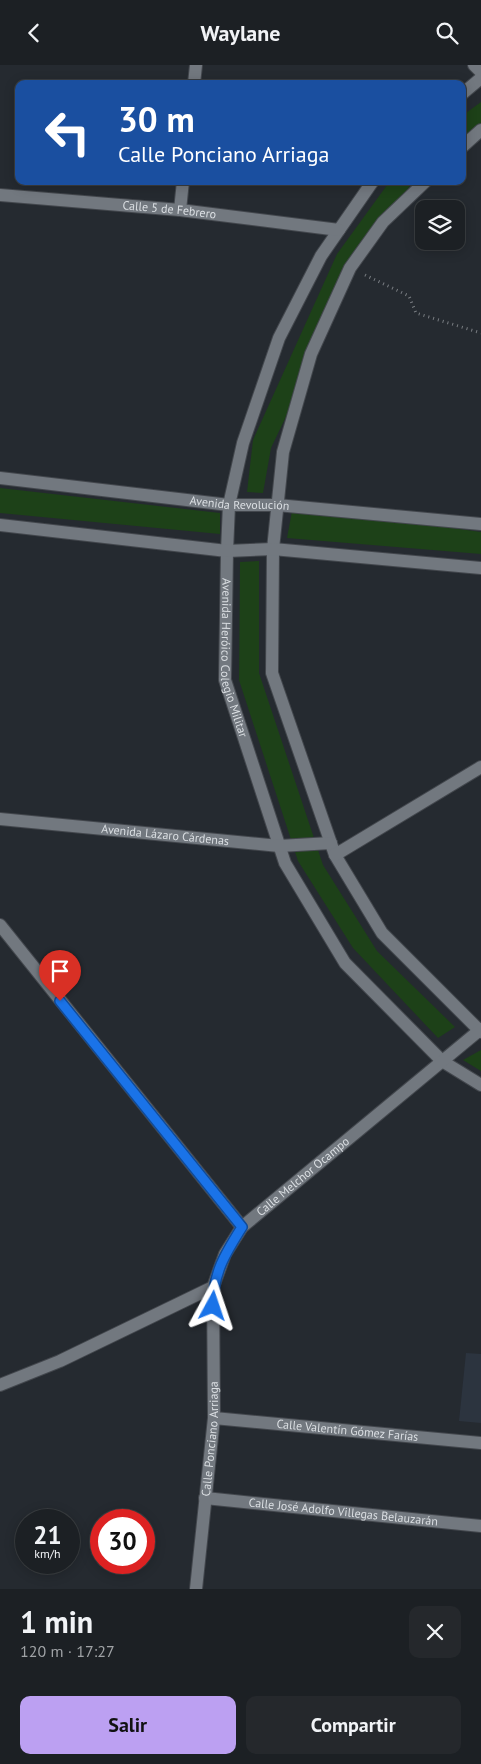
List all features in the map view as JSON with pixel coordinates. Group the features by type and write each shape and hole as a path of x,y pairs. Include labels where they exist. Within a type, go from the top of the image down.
{"street":[{"path":"194,80 196,65"},
{"path":"474,65 481,72"},
{"path":"466,91 481,78"},
{"path":"466,143 481,130"},
{"path":"180,210 183,185"},
{"name":"Avenida Heróico Colegio Militar","path":"370,185 321,255 279,338 242,443 229,505 225,680 285,863 345,963 442,1061 481,1085"},
{"path":"422,185 383,222 350,268 311,354 283,453 273,549 272,673 335,855 382,933 480,1030"},
{"name":"Calle 5 de Febrero","path":"0,195 180,210 339,230"},
{"name":"Avenida Revolución","path":"0,478 229,505 277,505 481,524"},
{"path":"0,525 227,551 273,549 481,568"},
{"path":"335,855 481,767"},
{"name":"Avenida Lázaro Cárdenas","path":"0,819 279,846 331,843"},
{"path":"0,925 242,1227"},
{"name":"Calle Melchor Ocampo","path":"213,1287 225,1254 242,1227 480,1030"},
{"path":"0,1385 60,1361 213,1287"},
{"name":"Calle Ponciano Arriaga","path":"196,1589 214,1418 213,1287"},
{"name":"Calle Valentín Gómez Farías","path":"214,1418 481,1443"},
{"name":"Calle José Adolfo Villegas Belauzarán","path":"205,1498 481,1526"}],"path":[{"path":"350,268 409,296 416,313 481,333"}],"shaded area":[{"path":"466,1353 481,1354 481,1423 459,1421"}],"green space":[{"path":"481,102 481,125 466,137 466,113"},
{"path":"387,185 410,185 357,268 271,448 263,493 247,492 253,440 337,254"},
{"path":"0,488 220,513 220,534 0,513"},
{"path":"293,506 481,532 481,554 287,538"},
{"path":"259,561 259,673 323,865 377,951 455,1027 438,1038 353,948 298,861 239,680 240,562"},
{"path":"481,1050 481,1071 463,1060"}],"route":[{"path":"60,1001 242,1227 225,1254 213,1287 213,1306"}]}
